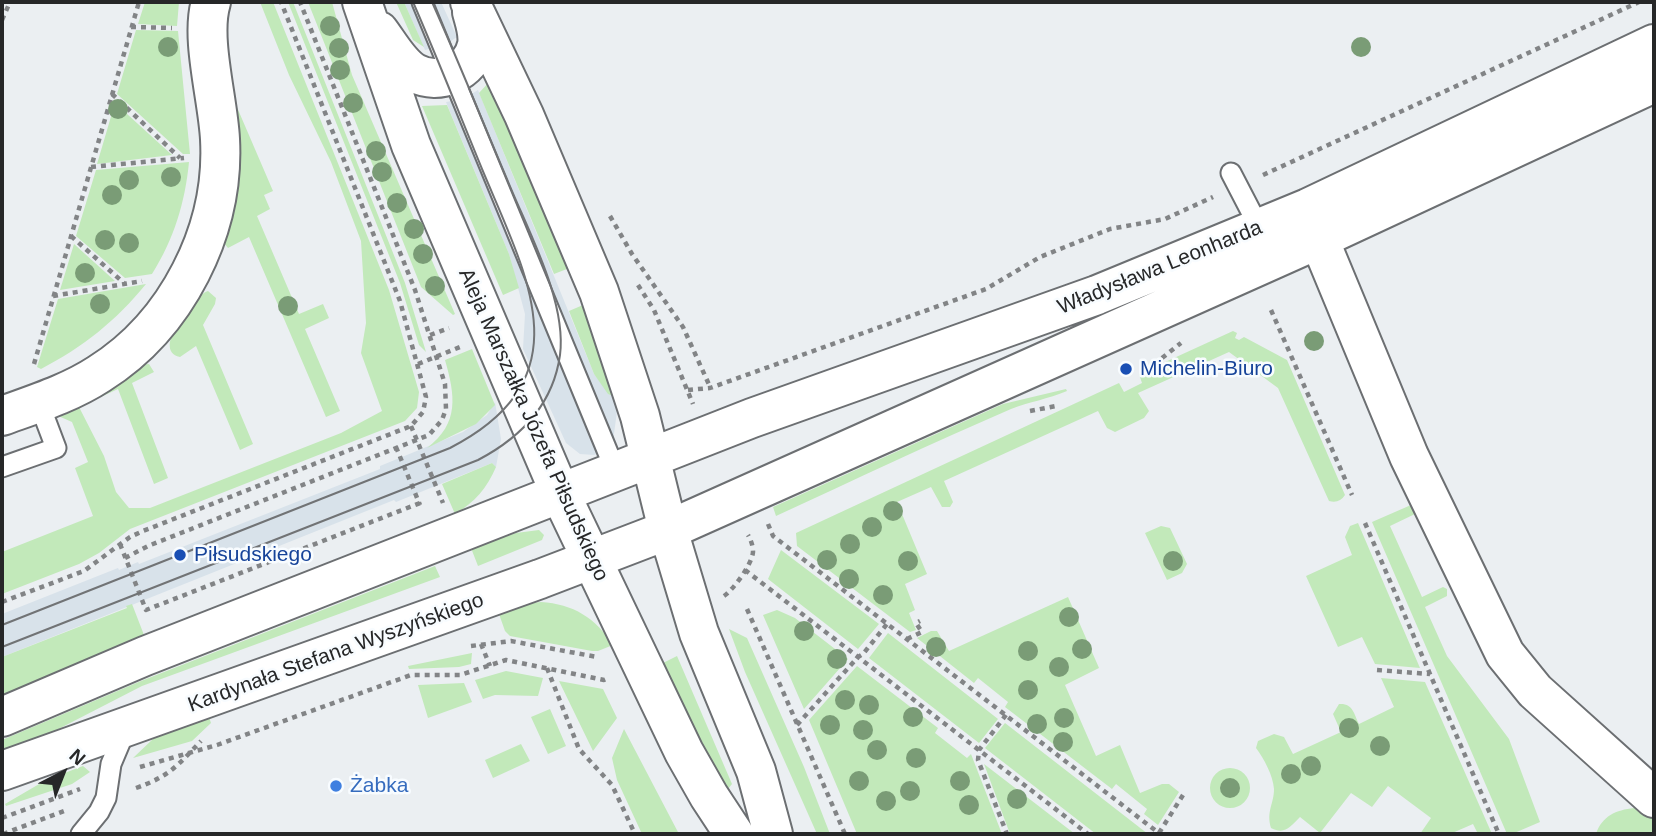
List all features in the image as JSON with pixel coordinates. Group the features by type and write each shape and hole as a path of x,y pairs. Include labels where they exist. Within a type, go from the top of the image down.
{"main road":[{"path":"2,415 36,385 69,391 100,374 130,350 180,291 204,242 212,218 221,163 208,32 211,2"},
{"path":"364,9 405,65 415,73 430,78 454,75 468,63 477,44 477,30 469,2"},
{"path":"469,2 524,116 599,292 627,371 668,530 699,633 756,771 773,834"},
{"name":"Aleja Marszałka Józefa Piłsudskiego","path":"364,9 411,145 560,493 684,752 734,834"},
{"name":"Władysława Leonharda","path":"651,458 778,408 1097,295 1308,208 1654,44"},
{"name":"Władysława Leonharda","path":"668,530 1319,239 1654,83"},
{"path":"1319,239 1409,456 1505,654 1535,691 1654,798"},
{"path":"2,717 145,656 651,458"},
{"name":"Kardynała Stefana Wyszyńskiego","path":"2,771 592,561 668,530"}],"lane":[{"path":"422,2 616,472"},
{"path":"1231,173 1259,227"},
{"path":"2,467 56,448 36,385"},
{"path":"81,834 99,812 122,738 138,723"}],"path":[{"path":"2,20 10,2"},
{"path":"36,385 53,296 139,2"},
{"path":"2,602 84,571 120,544 143,531 411,426 418,420 426,404 418,363 395,288 281,2"},
{"path":"125,558 148,546 417,440 436,429 446,409 445,384 415,290 300,2"},
{"path":"1252,180 1639,2"},
{"path":"131,27 185,29"},
{"path":"112,94 180,158"},
{"path":"91,167 188,157"},
{"path":"688,390 710,388 986,289 1040,257 1110,229 1165,219 1221,194"},
{"path":"606,209 632,254 673,310 706,377"},
{"path":"71,236 125,284"},
{"path":"53,296 147,280"},
{"path":"1271,310 1352,495"},
{"path":"430,335 450,327"},
{"path":"418,363 469,344"},
{"path":"411,426 445,507"},
{"path":"396,447 425,514"},
{"path":"120,544 146,610 420,503"},
{"path":"765,517 773,536 1160,834 1183,795"},
{"path":"1365,523 1498,832"},
{"path":"717,599 730,592 745,570 753,551 748,534"},
{"path":"745,570 1088,834"},
{"path":"747,609 845,834"},
{"path":"906,639 922,632 916,623 920,621"},
{"path":"797,725 887,624"},
{"path":"476,634 490,666"},
{"path":"467,646 511,641 586,657 601,657"},
{"path":"3,834 190,753 411,675 460,675 506,660 604,680 614,675"},
{"path":"547,668 579,748 612,785 635,834"},
{"path":"1377,670 1430,674"},
{"path":"1006,715 979,750 978,760 1007,834"},
{"path":"2,818 106,788 160,779 174,769 203,739"}],"shaded area":[{"path":"404,2 441,2 457,37 445,45 425,50"},
{"path":"478,90 594,374 618,404 613,441 602,452 594,455 580,454 566,443 523,349 525,314 509,254 446,102 463,99"},
{"path":"495,402 501,439 496,467 492,463 396,502 394,500 2,657 2,614 118,568 119,570 138,562 139,564 380,469 380,466 463,432 487,415"}],"green space":[{"path":"145,2 179,2 177,26 138,24"},
{"path":"260,2 273,2 389,290 419,392 417,408 405,421 130,529 99,553 79,564 2,594 2,552 93,516 75,468 88,462 72,422 56,415 139,365 149,364 154,372 132,383 168,478 154,484 118,389 79,407 104,456 116,492 129,508 150,508 341,433 382,411 361,353 366,323 361,241 331,162 289,75"},
{"path":"288,2 293,2 405,283 426,352 419,345 400,283"},
{"path":"308,2 332,2 352,75 455,314 453,315 421,287"},
{"path":"396,2 404,2 424,47 413,40"},
{"path":"136,30 178,31 190,154 183,154 117,94"},
{"path":"490,81 572,267 554,274 479,93"},
{"path":"233,98 273,191 264,195 270,209 257,216 299,314 323,304 329,318 305,329 340,411 326,417 249,237 228,248 222,241"},
{"path":"115,103 172,155 97,164"},
{"path":"447,105 509,254 519,288 503,295 422,106"},
{"path":"189,162 185,192 177,220 152,274 125,278 76,236 96,170"},
{"path":"74,244 115,281 60,290"},
{"path":"146,284 123,310 85,342 41,369 37,367 58,299"},
{"path":"208,291 216,298 203,325 253,444 240,450 196,346 180,357 172,353 170,345 178,323 194,302"},
{"path":"590,302 613,396 608,394 594,374 569,311"},
{"path":"1233,331 1237,333 1235,338 1239,340 1244,337 1287,360 1345,495 1340,500 1329,501 1278,388 1229,352 1138,393 1149,411 1144,418 1115,432 1107,428 1098,411 944,481 953,502 950,507 942,507 931,487 897,502 927,574 905,584 915,610 909,613 916,630 910,632 797,546 796,533 1119,383 1124,392 1142,383 1139,374"},
{"path":"472,349 495,405 476,424 427,448 445,429 450,418 451,385 445,360"},
{"path":"1066,389 1067,391 1060,394 981,422 776,516 773,507 1003,404"},
{"path":"492,463 496,467 489,482 469,505 455,514 442,484"},
{"path":"1411,505 1415,514 1390,526 1422,597 1443,587 1447,589 1447,596 1425,607 1447,656 1509,739 1540,822 1512,834 1507,834 1372,522"},
{"path":"1358,523 1420,668 1375,664 1362,637 1338,647 1306,576 1352,555 1345,537 1350,526"},
{"path":"1161,526 1170,528 1187,564 1182,573 1167,580 1145,533"},
{"path":"539,530 544,535 542,540 478,566 471,548 516,533"},
{"path":"781,550 879,624 858,649 768,579"},
{"path":"435,566 440,577 142,686 39,739 2,752 2,740 141,681"},
{"path":"1068,597 1099,668 1065,685 1096,756 1120,745 1140,793 1162,784 1169,784 1179,792 1158,825 1144,814 1147,809 1116,784 1112,789 1005,707 1008,702 978,678 974,683 917,638 937,631 949,651"},
{"path":"541,602 553,603 583,614 599,627 613,645 592,651 510,636 505,631 499,614"},
{"path":"132,604 144,635 133,642 132,640 2,695 2,657"},
{"path":"777,610 795,618 848,659 804,709 763,615"},
{"path":"729,629 747,638 804,767 830,834 817,834 745,672"},
{"path":"888,633 998,719 979,743 869,658"},
{"path":"472,653 471,664 459,667 409,669 408,666"},
{"path":"677,656 732,784 728,789 661,664"},
{"path":"857,666 938,728 935,733 967,758 971,754 1002,834 857,834 809,720"},
{"path":"506,671 543,678 538,696 495,695 483,699 475,680"},
{"path":"1381,678 1425,682 1492,834 1478,834 1473,824 1450,834 1420,834 1431,818 1388,786 1372,807 1351,793 1320,833 1300,817 1284,830 1271,828 1269,817 1274,789 1268,767 1256,748 1258,741 1274,734 1284,737 1293,754 1341,732 1333,714 1339,704 1350,707 1359,724 1394,707"},
{"path":"559,681 603,689 617,718 593,751"},
{"path":"464,683 472,702 428,718 418,685"},
{"path":"550,709 566,746 548,754 531,717"},
{"path":"209,717 211,723 192,741 133,758 154,738"},
{"path":"1005,723 1148,834 1096,834 985,748"},
{"path":"624,729 679,834 642,834 617,780 612,758"},
{"path":"521,744 530,761 493,778 485,760"},
{"path":"984,764 1075,834 1010,834"},
{"path":"83,766 90,772 72,784 6,806 5,804 46,780"},
{"path":"1230,768 1244,774 1250,788 1244,802 1230,808 1216,802 1210,788 1216,774"},
{"path":"1634,808 1647,812 1654,818 1654,834 1596,834 1610,815"}],"tram line":[{"path":"2,625 450,448 492,420 519,390 532,357 534,323 528,286 515,248 413,2"},
{"path":"2,647 478,460 521,430 542,404 556,373 560,355 561,334 552,289 432,2"}],"place":[{"name":"Michelin-Biuro","path":"1126,369"},
{"name":"Piłsudskiego","path":"180,555"},
{"name":"Żabka","path":"336,786"}]}
